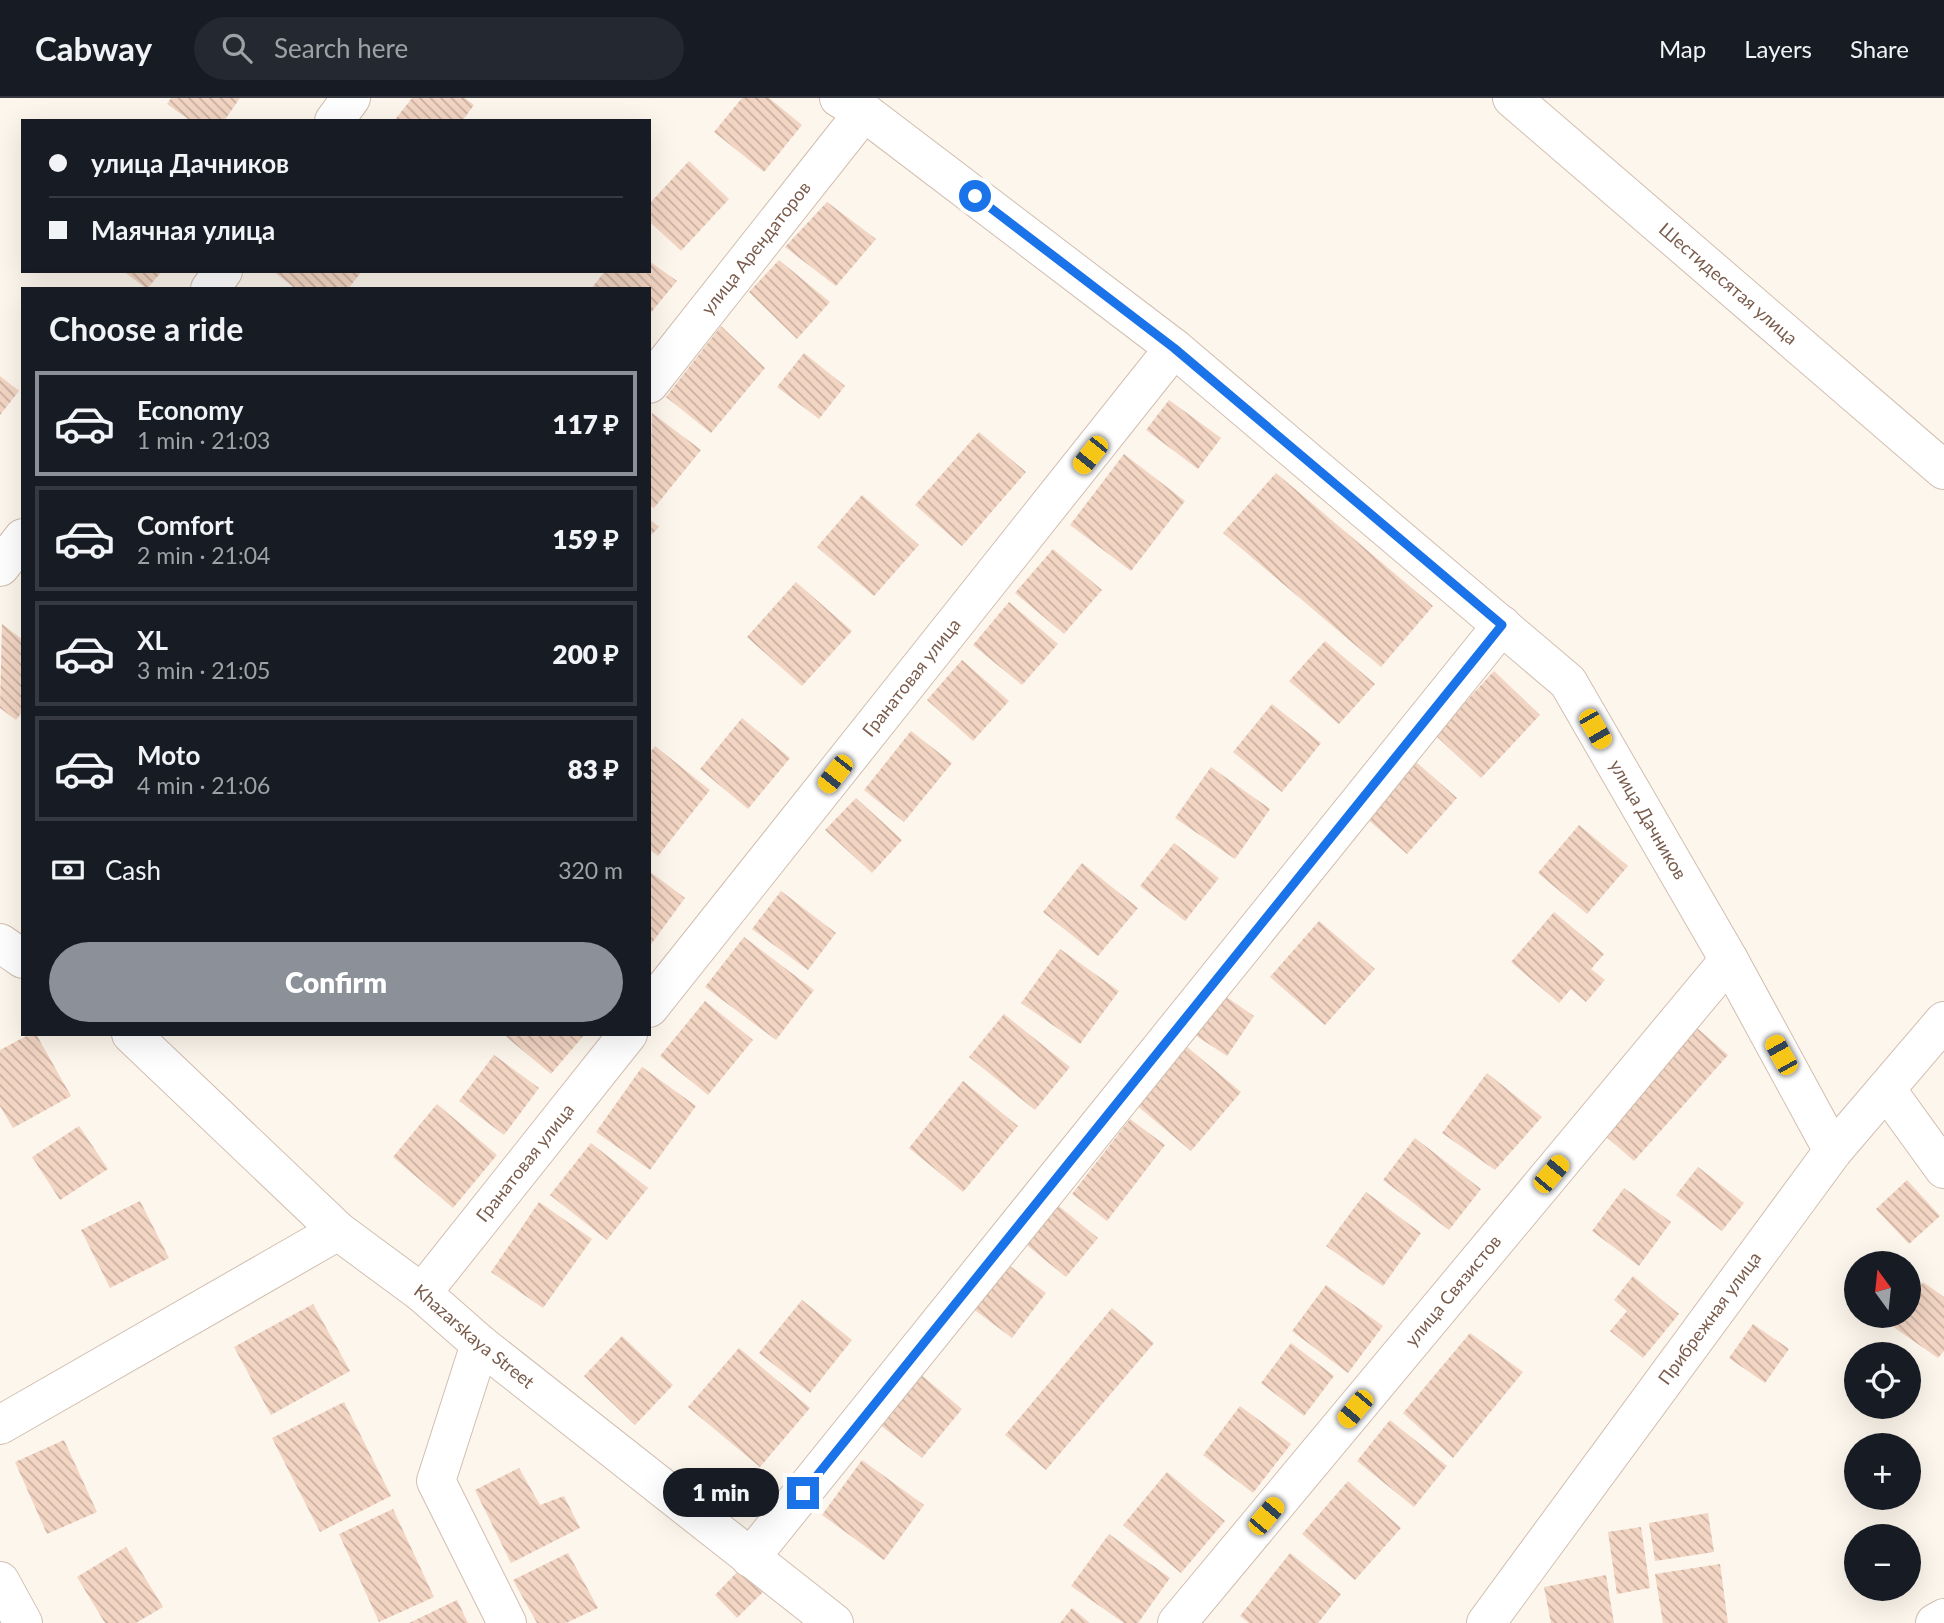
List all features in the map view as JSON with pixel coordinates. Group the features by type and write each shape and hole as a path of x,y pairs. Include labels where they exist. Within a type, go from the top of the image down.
{"street":[{"path":"335,119 351,98"},
{"name":"Шестидесятая улица","path":"1512,98 1944,470"},
{"name":"улица Дачников","path":"851,105 1174,348 1568,682 1729,960 1833,1151"},
{"name":"улица Арендаторов","path":"651,381 851,105"},
{"name":"Гранатовая улица","path":"651,1004 1174,348"},
{"path":"0,567 21,541"},
{"path":"750,1558 1502,625"},
{"path":"0,943 21,958"},
{"name":"улица Связистов","path":"1177,1623 1729,960"},
{"name":"Прибрежная улица","path":"1486,1623 1833,1151 1944,1021"},
{"name":"Khazarskaya Street","path":"135,1036 338,1231 422,1293 480,1344 834,1623"},
{"name":"Гранатовая улица","path":"422,1293 626,1036"},
{"path":"1886,1089 1944,1169"},
{"path":"0,1425 338,1231"},
{"path":"480,1344 436,1480 507,1623"},
{"path":"0,1581 23,1623"},
{"path":"1935,1623 1944,1618"}],"building":[{"path":"171,98 240,98 225,119 188,119 167,104"},
{"path":"412,98 465,98 474,105 464,119 396,119"},
{"path":"742,98 769,98 802,125 764,172 714,132"},
{"path":"689,161 729,199 681,251 651,223 651,202"},
{"path":"827,202 876,239 836,286 785,247"},
{"path":"779,260 830,302 797,339 749,292"},
{"path":"651,262 677,281 651,313 651,287 593,287 603,273 651,273"},
{"path":"126,273 160,273 149,287 144,287"},
{"path":"276,273 360,273 350,287 293,287"},
{"path":"721,326 765,368 711,433 666,397"},
{"path":"804,353 845,386 819,419 777,387"},
{"path":"0,376 19,391 0,415"},
{"path":"1169,400 1221,438 1198,469 1146,430"},
{"path":"652,413 701,450 654,508 651,506"},
{"path":"979,432 1026,472 962,546 915,505"},
{"path":"1124,454 1185,501 1131,571 1070,525"},
{"path":"1276,473 1433,606 1381,667 1223,533"},
{"path":"862,495 919,545 874,596 817,547"},
{"path":"651,521 659,527 651,535"},
{"path":"1053,549 1102,590 1064,634 1015,593"},
{"path":"796,582 852,631 802,686 747,637"},
{"path":"1009,602 1058,644 1022,685 973,645"},
{"path":"2,624 21,638 21,714 16,720 0,708"},
{"path":"1325,641 1375,684 1339,724 1289,681"},
{"path":"962,660 1009,701 973,741 927,700"},
{"path":"1494,671 1540,715 1481,778 1435,735"},
{"path":"1272,704 1321,743 1282,792 1233,752"},
{"path":"742,718 790,758 748,809 700,769"},
{"path":"911,731 952,763 904,822 864,790"},
{"path":"655,746 710,790 658,856 651,851 651,751"},
{"path":"1415,761 1457,798 1407,854 1365,817"},
{"path":"1211,767 1270,809 1235,859 1175,818"},
{"path":"856,798 902,840 872,873 825,830"},
{"path":"1579,825 1628,866 1587,914 1538,873"},
{"path":"1174,843 1219,878 1185,921 1140,886"},
{"path":"1082,863 1138,908 1098,956 1043,912"},
{"path":"651,872 685,898 651,944"},
{"path":"781,891 836,933 808,970 752,929"},
{"path":"1554,912 1604,954 1591,969 1605,980 1586,1002 1571,989 1559,1003 1511,962"},
{"path":"1319,921 1375,969 1325,1025 1270,977"},
{"path":"744,937 814,990 776,1040 705,987"},
{"path":"1060,949 1119,991 1080,1044 1021,1003"},
{"path":"1222,994 1254,1016 1227,1056 1195,1035"},
{"path":"705,1001 753,1040 708,1095 660,1056"},
{"path":"1004,1014 1070,1067 1035,1110 969,1057"},
{"path":"1697,1028 1728,1055 1634,1161 1603,1134"},
{"path":"26,1036 37,1036 71,1096 13,1128 0,1106 0,1050"},
{"path":"505,1036 583,1036 551,1074"},
{"path":"1186,1046 1241,1092 1191,1151 1135,1104"},
{"path":"494,1055 539,1088 504,1135 459,1101"},
{"path":"642,1067 696,1106 650,1170 596,1132"},
{"path":"1487,1073 1542,1117 1495,1170 1442,1133"},
{"path":"963,1081 1018,1126 963,1192 909,1148"},
{"path":"437,1104 497,1155 453,1208 393,1157"},
{"path":"1130,1119 1165,1145 1107,1221 1072,1194"},
{"path":"79,1126 108,1169 60,1200 32,1157"},
{"path":"1415,1138 1481,1189 1449,1230 1383,1180"},
{"path":"591,1143 648,1188 607,1240 550,1195"},
{"path":"1698,1167 1744,1203 1722,1231 1676,1195"},
{"path":"1907,1180 1940,1216 1909,1244 1876,1209"},
{"path":"1624,1188 1671,1222 1639,1266 1592,1231"},
{"path":"1366,1192 1421,1233 1383,1286 1326,1246"},
{"path":"140,1201 169,1258 110,1288 81,1230"},
{"path":"539,1202 592,1239 543,1308 491,1272"},
{"path":"1055,1203 1098,1238 1066,1277 1023,1242"},
{"path":"1002,1260 1046,1293 1012,1338 968,1305"},
{"path":"1633,1276 1679,1314 1643,1358 1610,1331 1627,1311 1614,1300"},
{"path":"1922,1283 1944,1297 1944,1351 1938,1358 1921,1346 1921,1342 1915,1342 1895,1328 1922,1328"},
{"path":"1326,1285 1383,1326 1348,1373 1292,1331"},
{"path":"802,1300 852,1340 810,1393 759,1353"},
{"path":"313,1304 350,1371 271,1415 234,1347"},
{"path":"1112,1308 1154,1343 1046,1470 1005,1435"},
{"path":"1753,1324 1789,1349 1765,1383 1729,1358"},
{"path":"1470,1333 1523,1372 1453,1458 1403,1413"},
{"path":"622,1336 673,1385 635,1425 584,1376"},
{"path":"1291,1343 1334,1376 1304,1416 1261,1383"},
{"path":"739,1348 810,1408 760,1467 688,1407"},
{"path":"920,1374 962,1409 922,1458 879,1424"},
{"path":"344,1402 391,1496 320,1532 272,1438"},
{"path":"1240,1406 1291,1444 1253,1493 1203,1455"},
{"path":"1390,1420 1447,1466 1414,1507 1357,1461"},
{"path":"64,1440 97,1512 47,1534 15,1462"},
{"path":"862,1460 924,1505 884,1560 822,1515"},
{"path":"519,1468 540,1505 564,1496 580,1528 511,1563 475,1490"},
{"path":"1167,1472 1225,1521 1181,1573 1123,1525"},
{"path":"1348,1481 1401,1528 1355,1580 1302,1534"},
{"path":"393,1509 434,1597 379,1622 339,1534"},
{"path":"1708,1513 1714,1552 1655,1561 1649,1523"},
{"path":"1641,1527 1650,1588 1617,1594 1608,1532"},
{"path":"1109,1534 1170,1578 1138,1623 1124,1623 1071,1586"},
{"path":"126,1547 163,1607 136,1623 105,1623 77,1577"},
{"path":"568,1553 598,1608 566,1623 537,1623 513,1580"},
{"path":"1290,1553 1341,1594 1318,1623 1249,1623 1240,1616"},
{"path":"1720,1564 1728,1623 1663,1623 1655,1574"},
{"path":"740,1569 763,1592 737,1618 715,1595"},
{"path":"1606,1575 1614,1623 1551,1623 1544,1587"},
{"path":"457,1600 468,1623 409,1623"},
{"path":"1072,1608 1090,1623 1060,1623"}],"route":[{"path":"803,1493 1502,625 1174,348 975,196"}]}
